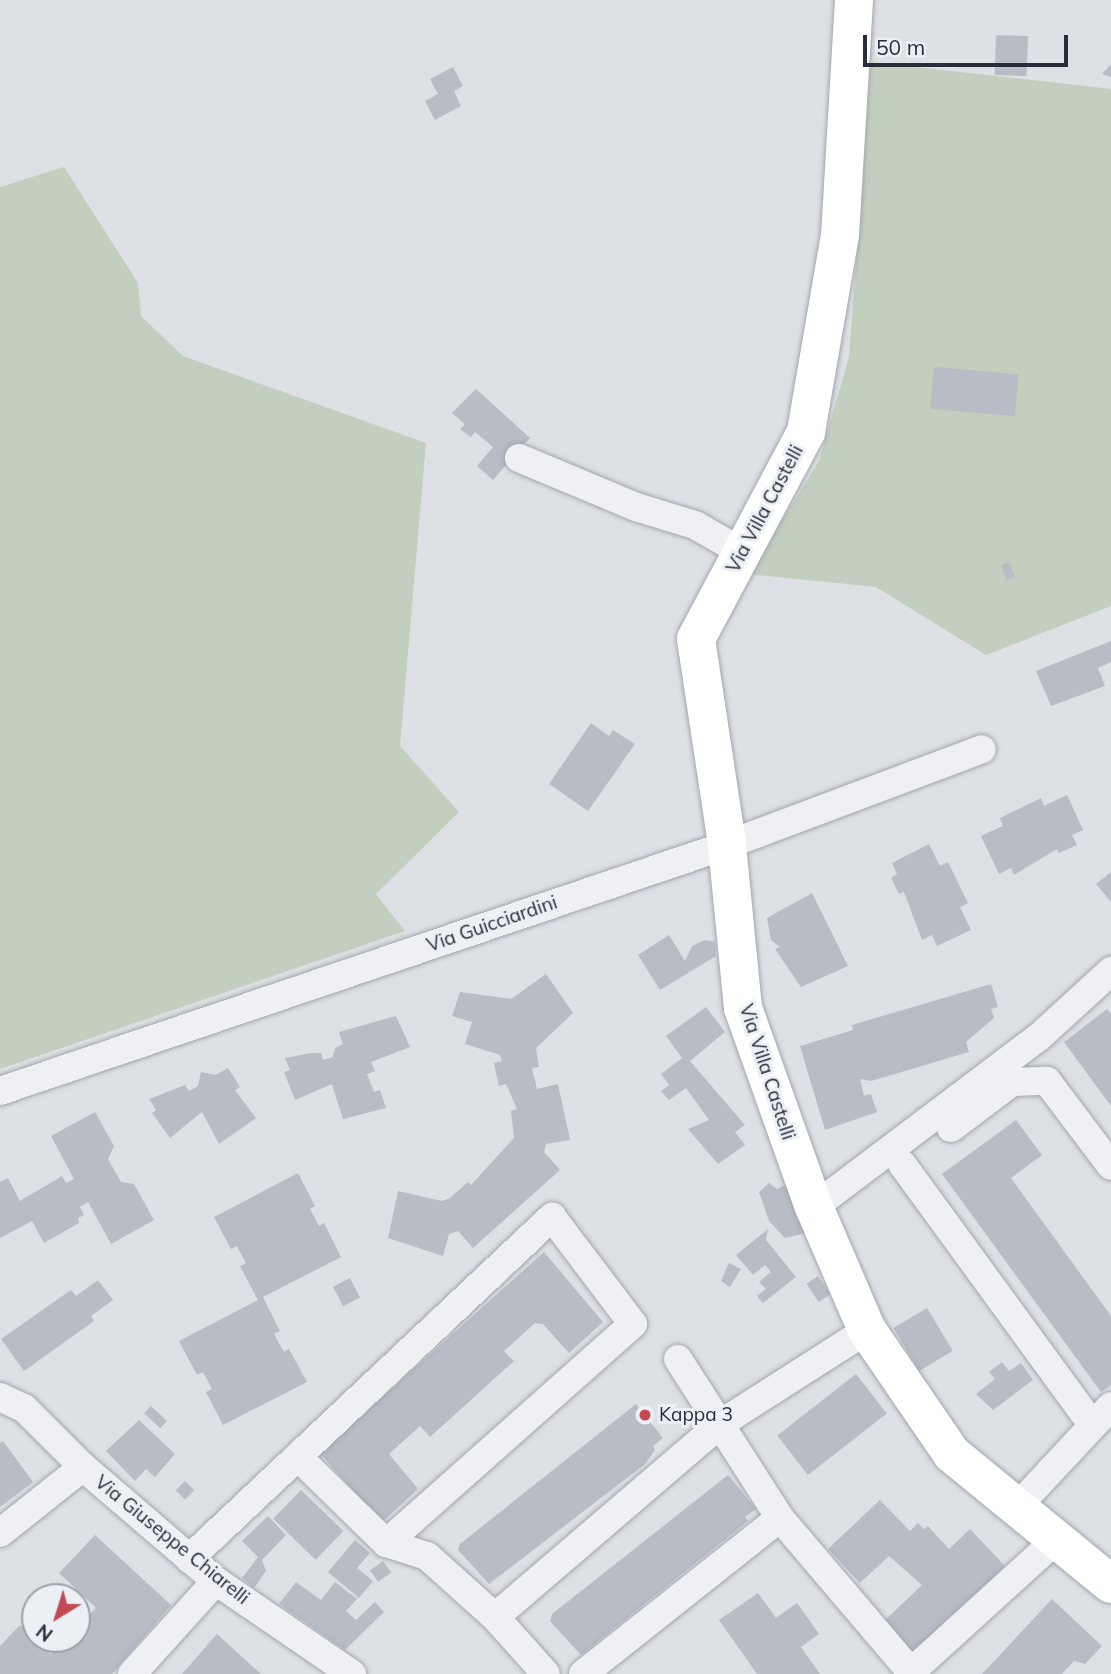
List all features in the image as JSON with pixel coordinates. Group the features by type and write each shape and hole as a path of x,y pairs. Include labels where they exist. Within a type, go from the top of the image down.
{"main road":[{"name":"Via Villa Castelli","path":"854,0 840,235 806,432 695,639 727,845 743,1008 818,1215 867,1330 939,1439 1016,1508 1111,1584"}],"street":[{"path":"519,458 636,507 695,525 742,552"},
{"name":"Via Guicciardini","path":"0,1091 727,845 982,749"},
{"path":"818,1215 1039,1037 1111,971"},
{"path":"818,1215 902,1164 1012,1082 1047,1081 1111,1166"},
{"path":"902,1164 1101,1414 1016,1508"},
{"path":"189,1559 552,1217 633,1324 386,1543"},
{"path":"495,1617 720,1424 867,1330"},
{"path":"678,1359 780,1518 911,1672 1057,1539"},
{"name":"Via Giuseppe Chiarelli","path":"0,1397 24,1408 83,1467 216,1581 352,1674"},
{"path":"299,1458 386,1543 427,1556 495,1617 546,1674"},
{"path":"0,1533 83,1467"},
{"path":"583,1674 780,1518"},
{"path":"132,1674 216,1581"}],"green space":[{"path":"871,62 1111,89 1111,606 986,655 876,587 748,574 819,461 849,357"},
{"path":"64,167 138,283 141,316 183,356 426,443 400,746 459,812 376,894 405,931 0,1069 0,187"}],"building":[{"path":"996,35 1028,36 1027,76 995,75"},
{"path":"1111,64 1111,77 1102,74"},
{"path":"453,67 463,86 454,91 461,106 435,120 425,101 438,94 430,79"},
{"path":"934,367 1019,374 1015,416 930,409"},
{"path":"476,389 530,438 493,480 477,466 493,447 475,432 471,437 460,429 465,424 452,413"},
{"path":"1009,562 1015,577 1007,580 1001,565"},
{"path":"1111,641 1111,662 1098,668 1105,686 1051,706 1036,671"},
{"path":"591,723 609,736 613,730 635,744 588,811 549,784"},
{"path":"1067,795 1083,830 1072,835 1077,845 1059,853 1057,849 1014,875 1011,868 999,874 981,836 1003,826 1000,818 1041,798 1044,806"},
{"path":"929,844 940,866 948,862 968,903 960,907 971,930 937,946 932,935 922,940 904,892 899,894 891,878 897,874 892,863"},
{"path":"1111,872 1111,902 1096,884"},
{"path":"812,893 848,966 801,987 775,949 780,947 771,940 767,918"},
{"path":"669,935 685,961 692,946 705,940 715,942 716,956 660,990 638,955"},
{"path":"546,974 573,1013 536,1048 539,1067 532,1068 537,1089 558,1084 570,1140 546,1144 544,1152 560,1170 473,1248 458,1231 449,1234 443,1256 388,1238 398,1191 442,1201 450,1198 468,1182 471,1185 514,1138 511,1111 517,1109 506,1084 499,1086 494,1063 502,1061 500,1055 465,1044 472,1022 452,1016 460,992 511,999"},
{"path":"991,984 998,1007 991,1009 994,1018 966,1042 969,1052 871,1081 860,1079 864,1096 871,1094 877,1112 825,1130 800,1046 853,1030 852,1025"},
{"path":"706,1007 725,1032 690,1061 745,1125 735,1132 745,1145 718,1164 688,1129 709,1120 686,1088 669,1100 661,1091 669,1085 661,1074 682,1058 666,1036"},
{"path":"1107,1009 1111,1014 1111,1106 1064,1042"},
{"path":"396,1016 410,1047 371,1062 375,1071 367,1074 374,1092 380,1090 386,1108 343,1119 332,1084 295,1100 284,1072 290,1070 285,1058 311,1053 321,1053 323,1060 333,1057 335,1048 343,1044 339,1032"},
{"path":"228,1068 240,1087 235,1090 256,1118 219,1144 202,1112 170,1138 152,1113 156,1110 149,1099 185,1085 189,1091 198,1086 201,1072 216,1075"},
{"path":"95,1112 114,1146 108,1159 121,1182 134,1184 154,1220 111,1244 88,1202 80,1207 84,1215 78,1218 79,1223 44,1243 32,1221 0,1238 0,1182 8,1178 20,1201 62,1176 66,1183 74,1179 51,1136"},
{"path":"1016,1120 1042,1155 1011,1178 1111,1316 1111,1385 1101,1392 942,1174"},
{"path":"298,1173 315,1206 310,1209 319,1226 324,1223 341,1257 263,1297 280,1331 274,1334 284,1352 289,1349 307,1382 223,1425 206,1392 212,1389 203,1372 197,1375 179,1341 258,1300 240,1266 246,1263 237,1246 231,1249 214,1217"},
{"path":"769,1183 777,1189 788,1184 805,1232 785,1238 769,1221 759,1192"},
{"path":"768,1229 766,1240 796,1277 763,1303 757,1296 766,1289 759,1282 771,1272 765,1265 753,1275 736,1255"},
{"path":"544,1252 603,1322 569,1353 543,1324 535,1323 504,1351 514,1361 430,1437 420,1426 389,1454 418,1489 381,1523 320,1453"},
{"path":"729,1263 741,1269 730,1287 721,1281"},
{"path":"818,1276 830,1294 819,1302 806,1284"},
{"path":"350,1278 360,1298 343,1306 333,1287"},
{"path":"98,1280 113,1300 91,1316 94,1321 24,1371 1,1339 71,1290 76,1296"},
{"path":"927,1308 953,1351 919,1371 894,1328"},
{"path":"1002,1362 1009,1371 1021,1363 1033,1380 993,1410 976,1394 995,1379 989,1372"},
{"path":"856,1374 887,1413 808,1475 777,1436"},
{"path":"636,1404 663,1438 653,1446 655,1450 645,1464 489,1584 458,1550 460,1544"},
{"path":"151,1406 167,1421 160,1428 144,1413"},
{"path":"139,1420 175,1454 155,1477 146,1469 135,1481 106,1451"},
{"path":"3,1441 33,1482 0,1507 0,1443"},
{"path":"728,1475 756,1509 745,1517 748,1521 581,1655 550,1621 552,1614"},
{"path":"185,1481 194,1490 185,1499 176,1490"},
{"path":"301,1490 343,1531 316,1560 273,1519"},
{"path":"880,1500 910,1531 918,1523 924,1529 928,1526 949,1549 970,1529 1005,1566 912,1655 881,1624 922,1585 889,1556 860,1583 828,1549"},
{"path":"268,1516 286,1535 262,1560 266,1571 254,1588 242,1578 258,1557 242,1541"},
{"path":"95,1535 171,1605 112,1674 0,1674 0,1646 20,1625 21,1653 91,1653 91,1613 96,1608 91,1603 91,1583 70,1583 59,1573"},
{"path":"355,1540 370,1553 357,1568 373,1581 359,1598 328,1572"},
{"path":"383,1561 391,1572 378,1582 370,1570"},
{"path":"296,1582 321,1600 335,1582 357,1599 346,1611 356,1620 375,1602 384,1612 345,1650 279,1604"},
{"path":"758,1593 776,1618 797,1603 819,1634 801,1647 820,1674 757,1674 719,1620"},
{"path":"1052,1599 1102,1646 1085,1664 1074,1661 1062,1674 982,1674"},
{"path":"217,1634 261,1674 182,1674"}],"place":[{"name":"Kappa 3","path":"645,1415"}]}
